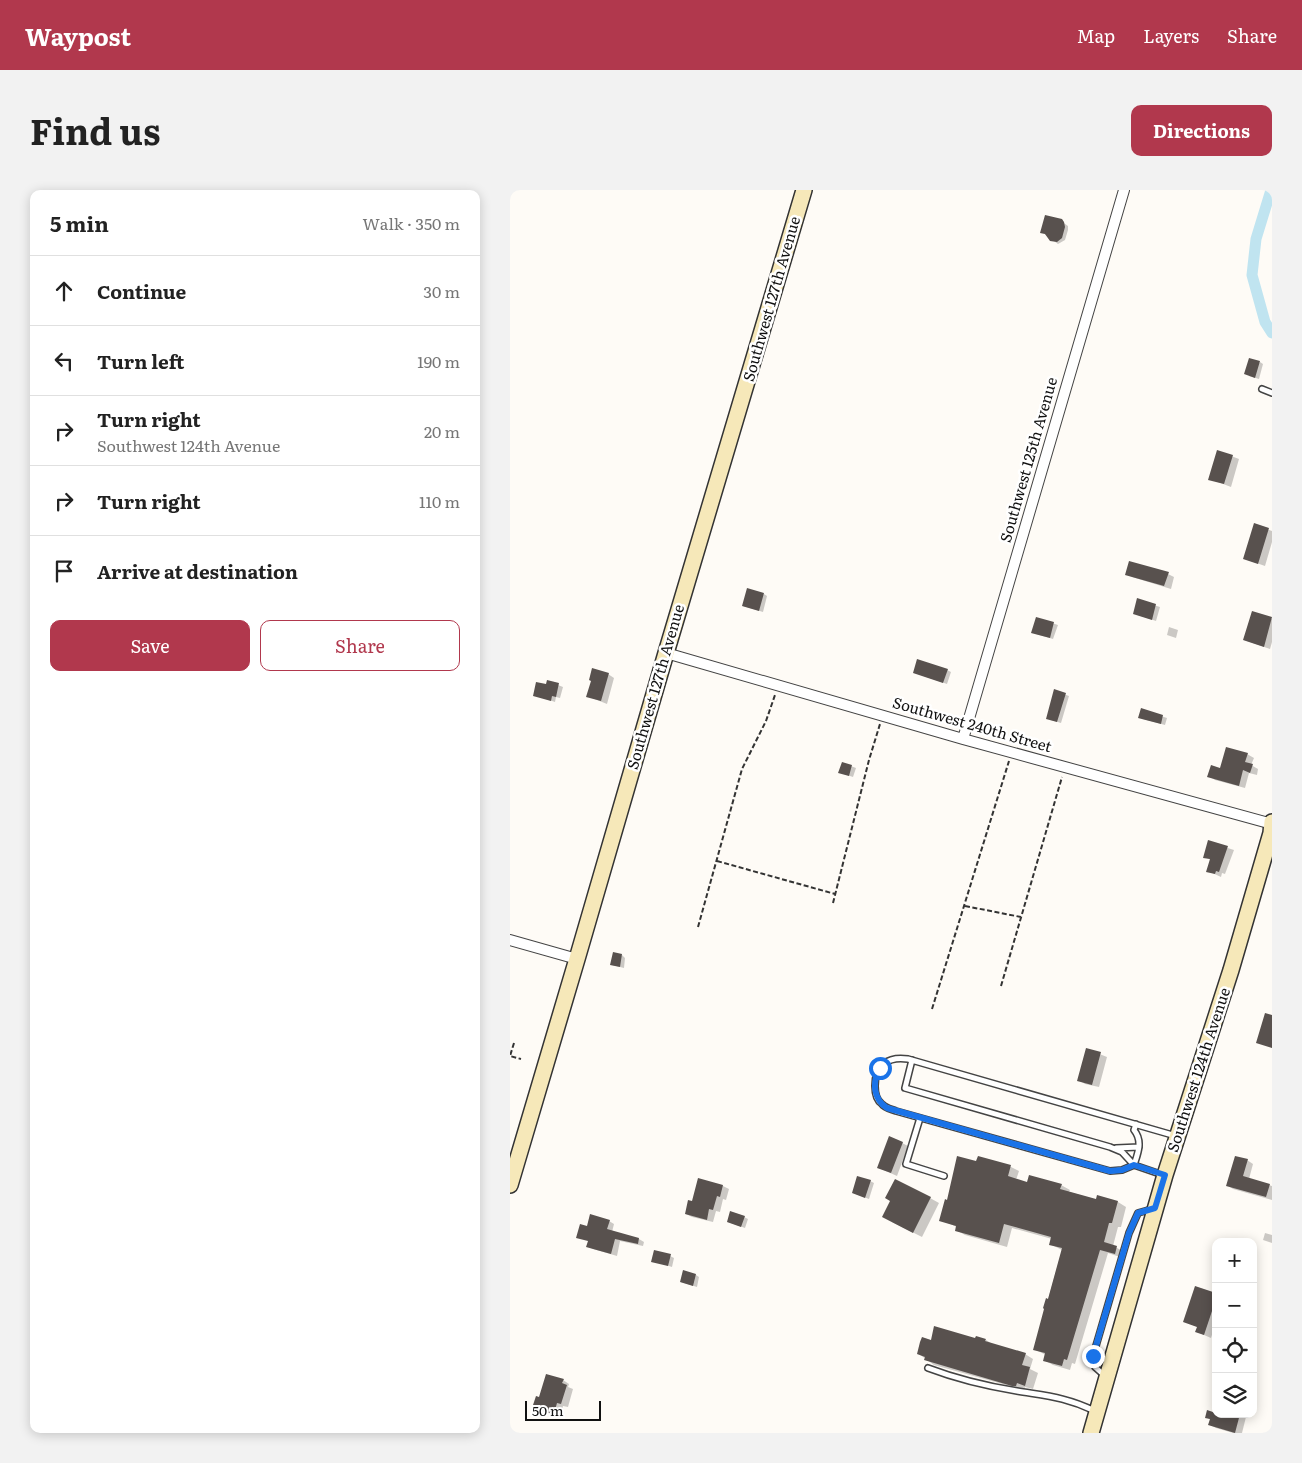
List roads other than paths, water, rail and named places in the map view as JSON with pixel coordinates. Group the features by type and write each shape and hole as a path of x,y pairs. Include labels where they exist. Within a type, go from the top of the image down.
{"street":[{"name":"Southwest 127th Avenue","path":"510,1184 804,190"},
{"name":"Southwest 125th Avenue","path":"963,739 1124,190"},
{"name":"Southwest 240th Street","path":"666,653 963,739 1272,823"},
{"name":"Southwest 124th Avenue","path":"1091,1433 1155,1208 1231,970 1271,833 1272,823"},
{"path":"510,940 577,960"}],"lane":[{"path":"1262,389 1272,393"},
{"path":"1134,1165 1122,1170 1110,1171 887,1108 878,1100 875,1091 875,1078 880,1068 887,1061 900,1058 912,1060 1177,1136"},
{"path":"912,1060 904,1088 1110,1147 1122,1152 1134,1165 1165,1175"},
{"path":"920,1118 906,1164 944,1176"},
{"path":"1134,1165 1139,1148 1139,1138 1134,1130 1136,1124"},
{"path":"1110,1147 1139,1148"},
{"path":"928,1368 954,1378 986,1386 1054,1396 1079,1403 1097,1412"}],"waterway":[{"path":"1271,190 1256,239 1252,275 1265,322 1272,333"}]}
